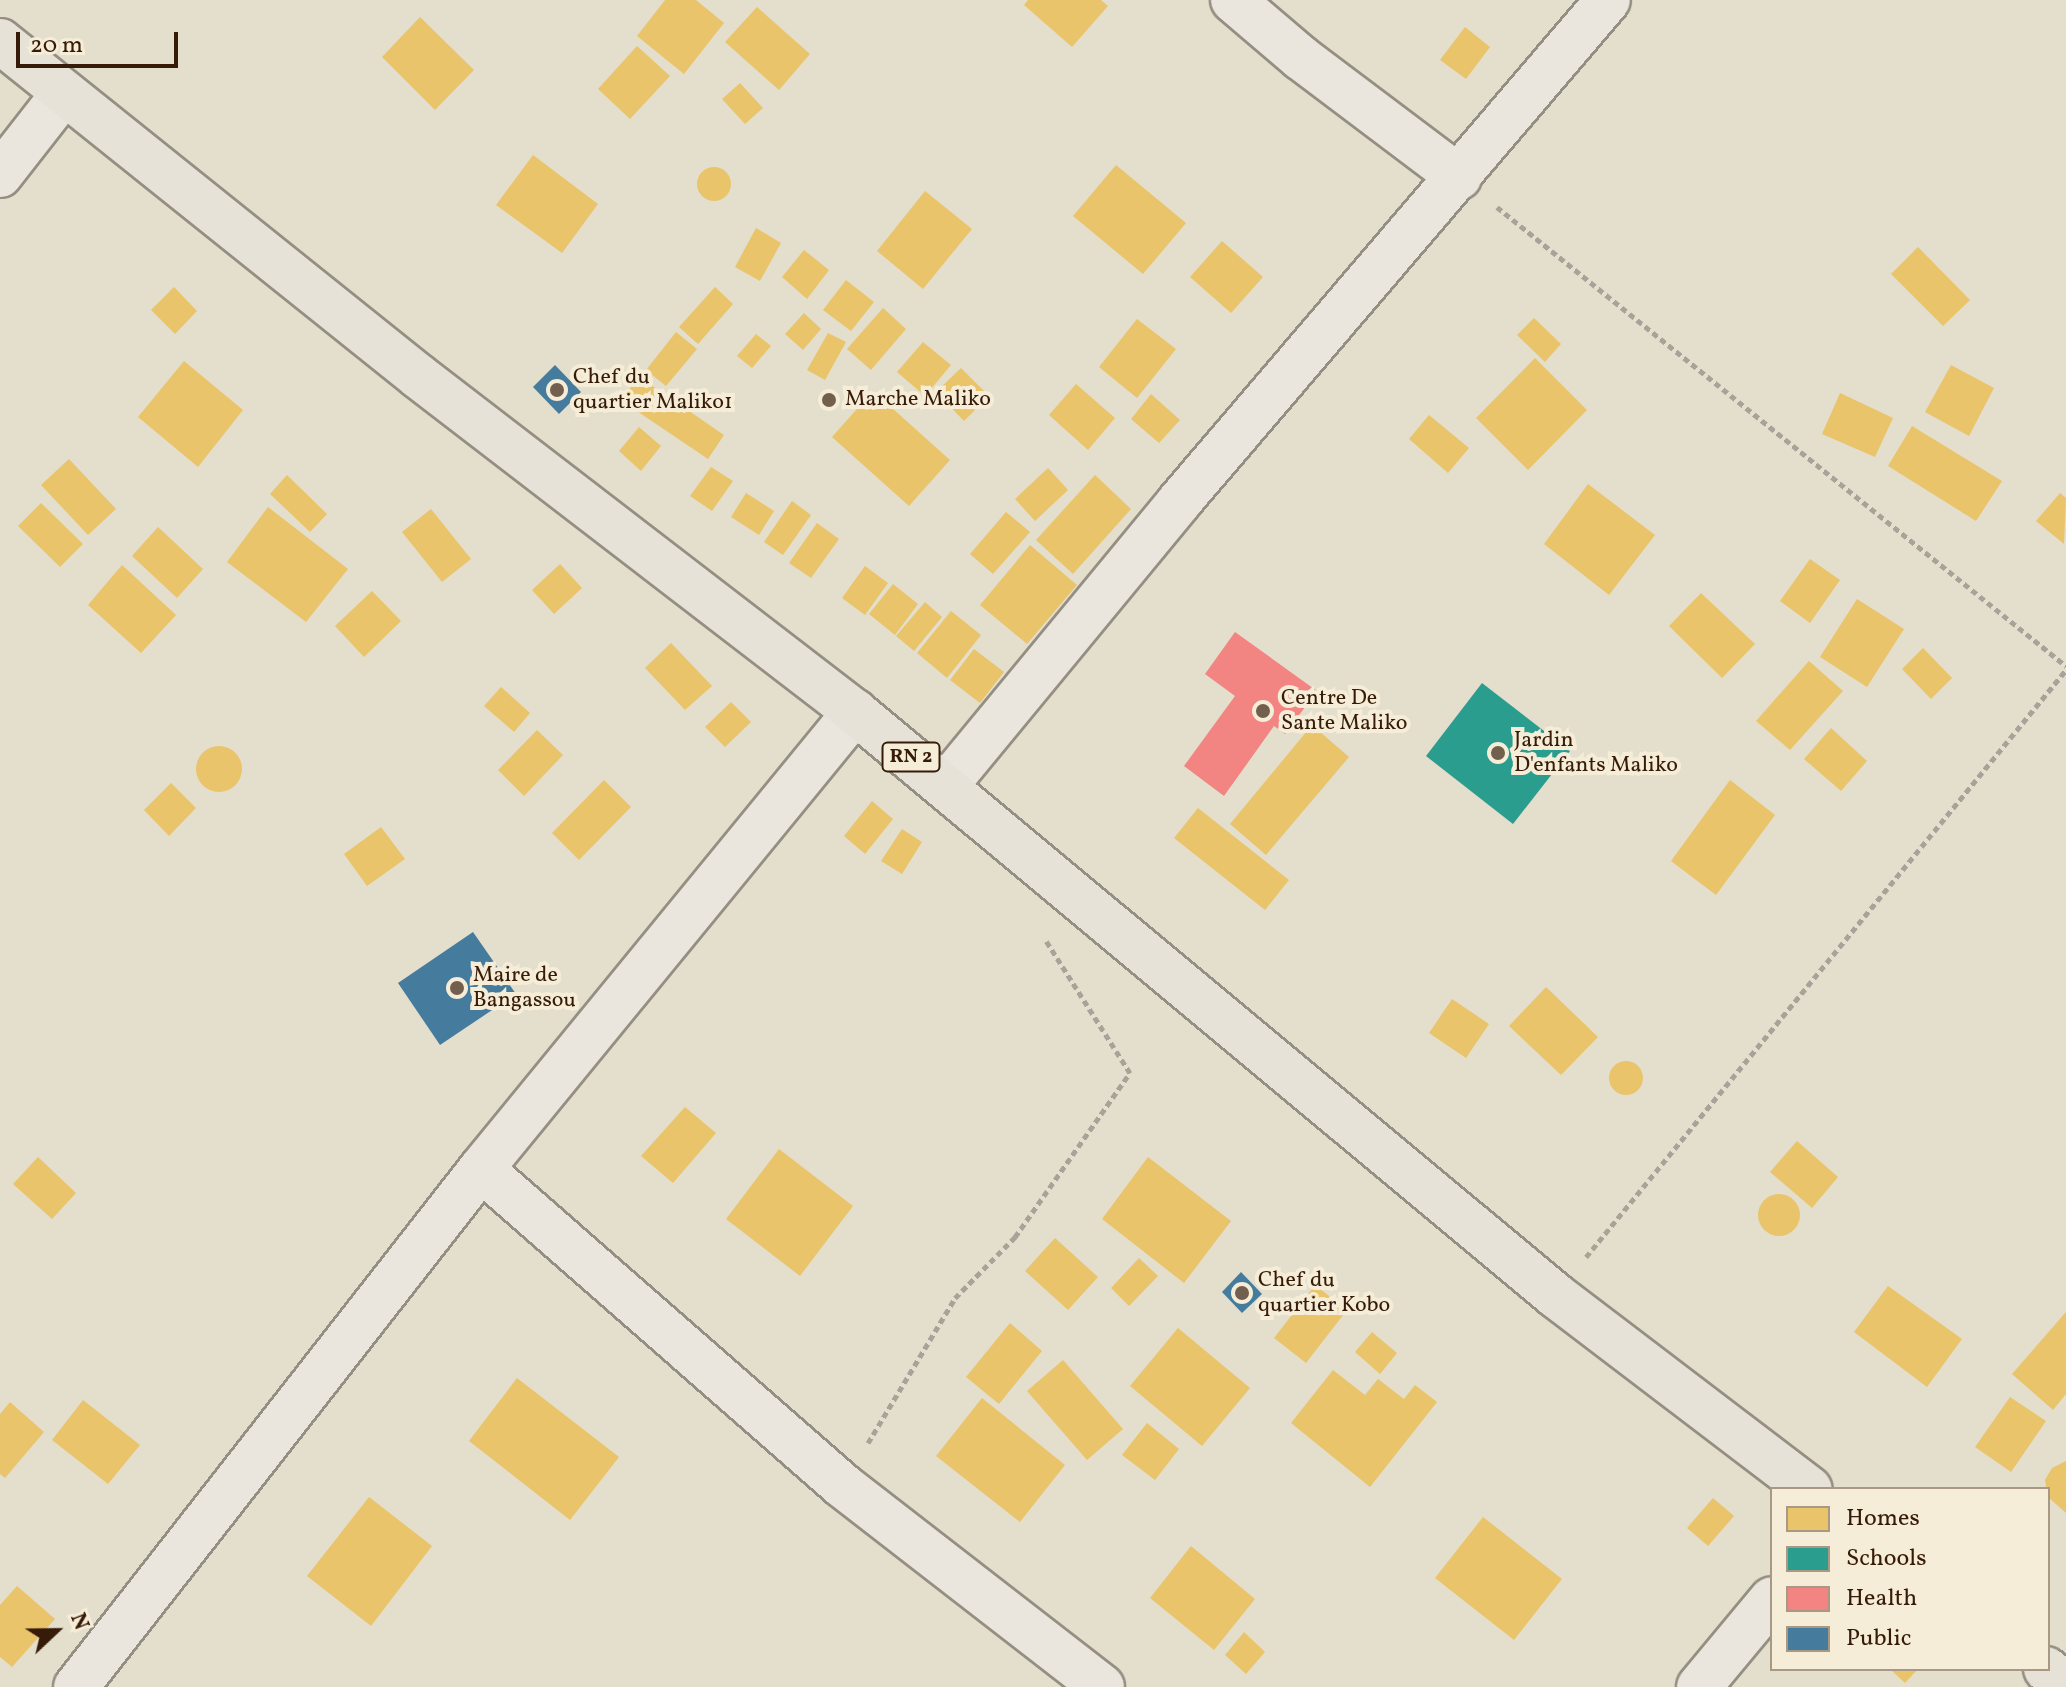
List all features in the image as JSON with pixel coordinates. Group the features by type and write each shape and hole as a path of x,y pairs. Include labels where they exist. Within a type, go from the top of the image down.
{"main road":[{"name":"RN 2","path":"0,41 418,376 855,712 1555,1295 1807,1487"},
{"path":"2048,1671 2066,1685"}],"street":[{"path":"1233,0 1301,58 1459,177"},
{"path":"946,785 1179,502 1608,0"},
{"path":"0,175 64,93"},
{"path":"76,1687 481,1169 855,712"},
{"path":"481,1169 842,1485 1102,1687"},
{"path":"1699,1687 1770,1601"}],"path":[{"path":"1459,177 2066,668 1555,1295"},
{"path":"842,1485 955,1298 1015,1237 1130,1073 1038,929"}],"building: Homes":[{"path":"665,0 696,0 724,23 684,74 637,36"},
{"path":"1028,0 1101,0 1108,6 1072,47 1024,5"},
{"path":"757,7 810,54 779,90 725,42"},
{"path":"420,17 474,70 435,110 382,57"},
{"path":"1465,27 1490,47 1466,79 1440,60"},
{"path":"637,46 670,76 630,119 598,89"},
{"path":"740,83 763,108 745,124 722,99"},
{"path":"533,155 598,204 562,253 496,205"},
{"path":"1116,165 1186,223 1143,274 1073,216"},
{"path":"714,167 726,172 731,184 726,196 714,201 702,196 697,184 702,172"},
{"path":"925,191 972,229 923,289 877,251"},
{"path":"756,228 781,243 760,281 735,267"},
{"path":"1222,241 1263,277 1231,313 1190,277"},
{"path":"1918,247 1970,300 1943,326 1891,274"},
{"path":"804,250 829,270 807,299 782,277"},
{"path":"846,280 874,302 851,331 823,310"},
{"path":"174,287 197,311 175,334 151,310"},
{"path":"715,287 733,304 698,344 679,327"},
{"path":"883,308 906,329 871,370 847,349"},
{"path":"804,313 821,329 803,350 785,334"},
{"path":"1534,318 1561,344 1545,362 1517,335"},
{"path":"1137,319 1176,349 1137,398 1099,367"},
{"path":"676,332 697,349 666,386 646,370"},
{"path":"828,333 846,342 825,380 807,370"},
{"path":"756,334 771,346 752,368 737,356"},
{"path":"923,342 951,365 925,396 897,372"},
{"path":"1535,358 1587,410 1528,470 1476,418"},
{"path":"184,361 243,410 198,467 138,417"},
{"path":"1951,365 1994,388 1969,436 1925,412"},
{"path":"961,368 989,396 964,421 936,392"},
{"path":"638,376 724,435 708,459 622,401"},
{"path":"1076,384 1115,418 1088,450 1049,415"},
{"path":"873,391 950,460 909,506 832,437"},
{"path":"1840,393 1893,418 1875,457 1822,434"},
{"path":"1151,394 1180,420 1159,443 1131,419"},
{"path":"1429,415 1469,448 1448,473 1409,439"},
{"path":"1912,426 2002,481 1976,521 1888,466"},
{"path":"639,427 661,446 641,471 619,451"},
{"path":"69,459 116,509 88,535 41,485"},
{"path":"711,467 733,481 712,511 690,496"},
{"path":"1048,468 1068,490 1035,521 1015,499"},
{"path":"287,475 327,514 310,532 270,494"},
{"path":"1095,475 1131,509 1073,574 1036,540"},
{"path":"1588,484 1655,535 1609,595 1544,544"},
{"path":"746,493 774,511 759,535 731,517"},
{"path":"2060,493 2066,498 2064,544 2036,521"},
{"path":"792,501 811,515 783,555 764,542"},
{"path":"41,503 83,544 60,567 18,526"},
{"path":"268,507 348,569 306,622 227,562"},
{"path":"431,509 471,559 442,582 402,532"},
{"path":"1006,512 1030,532 993,574 970,554"},
{"path":"817,523 839,539 811,578 789,563"},
{"path":"158,527 203,569 177,598 132,556"},
{"path":"1030,545 1077,585 1027,644 980,605"},
{"path":"1810,559 1840,580 1810,623 1780,601"},
{"path":"560,564 582,588 554,614 532,590"},
{"path":"122,565 176,615 141,653 88,605"},
{"path":"865,566 888,583 865,615 842,598"},
{"path":"893,584 918,604 895,635 869,614"},
{"path":"372,591 401,621 364,657 335,626"},
{"path":"1701,593 1755,644 1722,678 1669,626"},
{"path":"1857,599 1904,629 1867,687 1820,657"},
{"path":"925,602 942,617 914,651 896,636"},
{"path":"951,611 981,635 947,678 917,653"},
{"path":"671,643 712,686 685,710 645,668"},
{"path":"1923,648 1952,678 1931,699 1902,669"},
{"path":"974,649 1004,672 980,703 950,680"},
{"path":"1809,661 1843,691 1790,750 1756,721"},
{"path":"501,687 530,713 514,732 484,706"},
{"path":"731,702 751,722 725,747 705,727"},
{"path":"1312,725 1349,757 1266,855 1230,824"},
{"path":"1831,728 1867,761 1841,791 1804,759"},
{"path":"537,730 563,755 524,796 498,770"},
{"path":"219,746 235,753 242,769 235,785 219,792 203,785 196,769 203,753"},
{"path":"604,780 631,807 579,860 552,833"},
{"path":"1730,780 1775,815 1716,895 1671,861"},
{"path":"171,783 196,808 169,836 144,810"},
{"path":"872,801 893,819 865,854 844,836"},
{"path":"1198,808 1289,880 1265,910 1174,838"},
{"path":"381,827 405,859 367,886 344,854"},
{"path":"902,829 922,842 902,874 881,861"},
{"path":"1546,987 1598,1037 1561,1075 1509,1026"},
{"path":"1452,999 1489,1024 1466,1058 1429,1033"},
{"path":"1626,1061 1638,1066 1643,1078 1638,1090 1626,1095 1614,1090 1609,1078 1614,1066"},
{"path":"685,1107 716,1133 673,1183 641,1156"},
{"path":"1797,1141 1838,1177 1812,1208 1770,1172"},
{"path":"779,1149 853,1206 800,1276 726,1219"},
{"path":"38,1157 76,1193 52,1219 13,1184"},
{"path":"1148,1157 1231,1221 1184,1283 1102,1219"},
{"path":"1779,1194 1794,1200 1800,1215 1794,1230 1779,1236 1764,1230 1758,1215 1764,1200"},
{"path":"1055,1238 1098,1277 1068,1310 1025,1271"},
{"path":"1139,1258 1158,1276 1129,1306 1111,1288"},
{"path":"1315,1285 1347,1310 1306,1363 1274,1338"},
{"path":"1888,1286 1962,1339 1927,1387 1854,1332"},
{"path":"2066,1312 2066,1394 2053,1410 2012,1374"},
{"path":"1010,1323 1042,1351 999,1404 966,1377"},
{"path":"1178,1328 1250,1388 1202,1446 1130,1386"},
{"path":"1372,1332 1397,1353 1380,1374 1355,1352"},
{"path":"1063,1360 1123,1429 1087,1460 1027,1391"},
{"path":"1333,1370 1365,1395 1378,1379 1404,1399 1415,1385 1437,1402 1370,1487 1291,1423"},
{"path":"517,1378 619,1457 570,1520 469,1441"},
{"path":"2010,1397 2046,1421 2011,1472 1975,1447"},
{"path":"982,1398 1065,1465 1020,1522 936,1456"},
{"path":"83,1400 140,1445 108,1484 52,1440"},
{"path":"10,1402 44,1432 5,1478 0,1474 0,1414"},
{"path":"1147,1423 1179,1449 1155,1480 1122,1455"},
{"path":"2066,1461 2066,1513 2050,1499 2050,1487 2046,1487 2045,1480 2052,1468"},
{"path":"369,1497 432,1546 371,1626 307,1576"},
{"path":"1713,1498 1734,1516 1708,1546 1687,1528"},
{"path":"1483,1517 1562,1579 1514,1640 1435,1578"},
{"path":"1191,1546 1255,1599 1214,1650 1150,1598"},
{"path":"17,1586 55,1619 12,1667 0,1657 0,1605"},
{"path":"1244,1632 1265,1652 1246,1674 1225,1655"},
{"path":"1892,1671 1916,1671 1905,1683"}],"building: Schools":[{"name":"Jardin D'enfants Maliko","path":"1482,683 1570,751 1513,824 1426,756"}],"building: Health":[{"name":"Centre De Sante Maliko","path":"1235,632 1317,691 1285,734 1274,726 1224,796 1184,766 1235,696 1205,674"}],"building: Public":[{"name":"Chef du quartier Maliko1","path":"555,365 581,392 559,414 533,387"},
{"name":"Maire de Bangassou","path":"473,932 516,994 440,1045 398,983"},
{"name":"Chef du quartier Kobo","path":"1241,1272 1262,1294 1242,1313 1222,1292"}],"place":[{"name":"Chef du quartier Maliko1","path":"557,390"},
{"name":"Marche Maliko","path":"829,400"},
{"name":"Centre De Sante Maliko","path":"1263,711"},
{"name":"Jardin D'enfants Maliko","path":"1498,753"},
{"name":"Maire de Bangassou","path":"457,988"},
{"name":"Chef du quartier Kobo","path":"1242,1293"}]}
